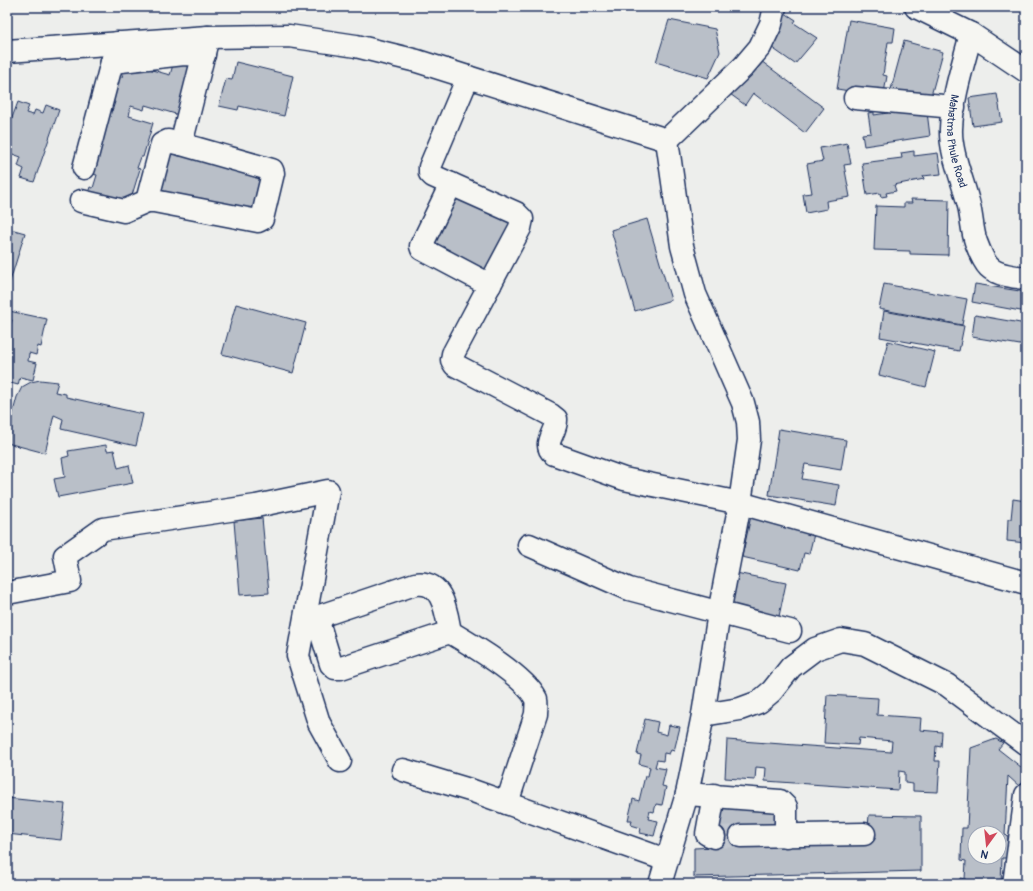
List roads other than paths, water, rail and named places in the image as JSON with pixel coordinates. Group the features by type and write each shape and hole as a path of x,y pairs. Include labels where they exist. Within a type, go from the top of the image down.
{"street":[{"path":"667,140 743,67 760,48 771,24 775,7"},
{"path":"916,7 971,34 1026,71"},
{"name":"Mahatma Phule Road","path":"971,34 954,107 951,130 952,141 970,207 976,241 989,267 1015,277 1026,278"},
{"path":"7,51 114,53 206,46 289,36 348,45 417,61 667,140"},
{"path":"181,144 206,46"},
{"path":"84,168 114,53"},
{"path":"468,77 430,166 430,173 433,176 516,213 522,219 520,228 452,360 455,366 551,415 556,419 556,425 548,443 550,450 554,454 624,479 740,503 1026,583"},
{"path":"855,98 954,107"},
{"path":"660,884 687,794 703,715 719,612 740,503 749,440 748,422 743,403 695,294 682,246 667,140"},
{"path":"81,201 124,211 147,201 154,201 258,221 262,219 273,173 272,170 168,141 162,144 147,201"},
{"path":"451,184 422,249 490,285"},
{"path":"7,593 70,581 65,556 103,529 256,506 328,491 298,656 320,723 340,761"},
{"path":"529,544 629,589 790,631"},
{"path":"450,632 341,668 335,668 331,664 319,624 323,615 415,584 425,583 434,587 439,593 450,632 494,659 526,687 536,700 536,714 507,803"},
{"path":"703,715 740,709 759,702 772,691 791,668 815,649 840,640 865,644 948,685 1026,744"},
{"path":"403,770 507,803 666,860"},
{"path":"687,794 780,801 784,803 786,807 786,836"},
{"path":"714,795 707,834 714,837"},
{"path":"1014,884 1026,795"},
{"path":"741,836 864,834"}],"tunnel":[{"path":"714,837 741,836"}]}
